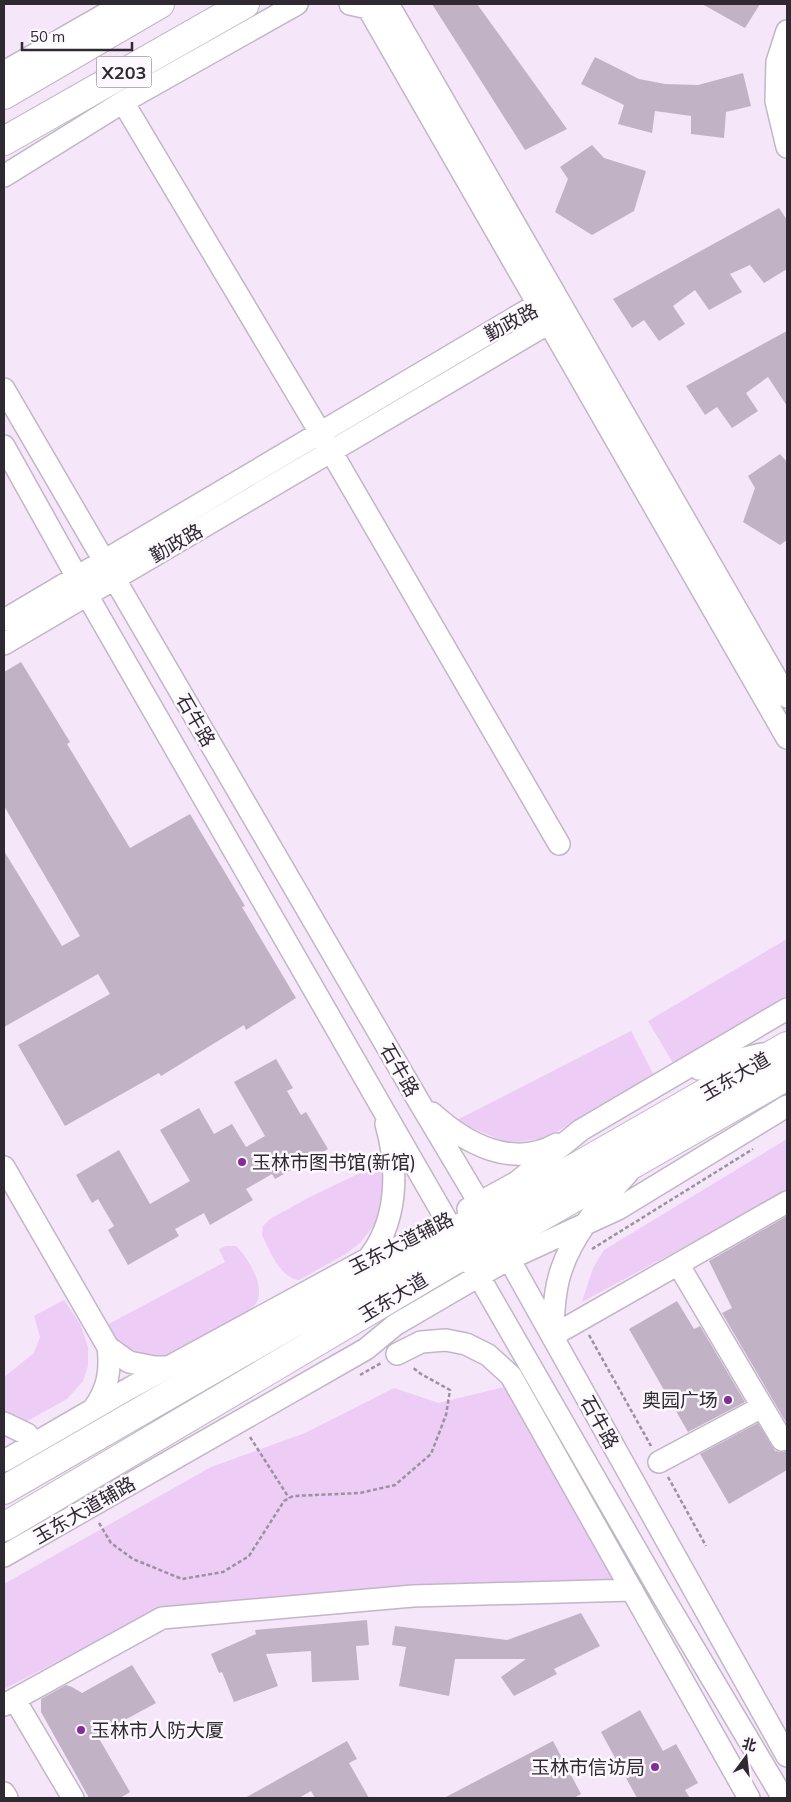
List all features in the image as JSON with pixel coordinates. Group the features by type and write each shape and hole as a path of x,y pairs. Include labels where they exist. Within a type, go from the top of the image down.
{"main road":[{"name":"X203","path":"4,95 160,4"},
{"name":"X203","path":"4,141 245,4"},
{"name":"玉东大道","path":"4,1528 453,1261 474,1265 504,1250 631,1151 785,1047"},
{"name":"玉东大道","path":"4,1490 319,1308 451,1225 483,1208 529,1194 631,1151 787,1076"}],"street":[{"path":"4,72 123,4"},
{"path":"4,176 123,102 298,4"},
{"path":"350,4 368,8 787,738"},
{"path":"388,4 787,697"},
{"path":"787,31 777,62 776,101 787,147"},
{"path":"123,102 326,442 559,844"},
{"name":"勤政路","path":"4,620 82,586 326,442 538,304 560,303"},
{"name":"勤政路","path":"326,442 549,324 560,303"},
{"name":"石牛路","path":"4,389 108,571 483,1208 504,1250 787,1756"},
{"name":"石牛路","path":"4,446 82,586 474,1265 656,1585 783,1798"},
{"name":"勤政路","path":"4,644 82,586"},
{"path":"418,1100 467,1141 484,1148 522,1155 548,1149 787,1009"},
{"path":"483,1208 581,1130 690,1071 785,1047"},
{"path":"319,1308 369,1258 384,1233 394,1192 394,1168 389,1135 378,1098"},
{"path":"504,1250 588,1222 618,1208 787,1106"},
{"path":"552,1336 561,1270 571,1246 604,1198 631,1151"},
{"path":"4,1167 108,1347 128,1362 154,1367 184,1367 227,1361"},
{"path":"552,1336 787,1202"},
{"name":"玉东大道辅路","path":"5,1460 43,1447 92,1409 369,1258 451,1225"},
{"path":"678,1264 782,1440 787,1437"},
{"name":"玉东大道辅路","path":"4,1556 366,1349 474,1265"},
{"path":"157,1437 216,1421 261,1405 366,1349 412,1330 428,1326 450,1326 469,1332 503,1348 536,1374"},
{"path":"397,1354 421,1342 446,1340 466,1344 488,1355 511,1376 749,1798"},
{"path":"92,1409 107,1386 110,1366 108,1347"},
{"path":"659,1462 762,1407"},
{"path":"4,1422 27,1434 43,1447 80,1446"},
{"path":"28,1476 43,1447"},
{"path":"74,1798 9,1702 162,1618 414,1596 632,1590"},
{"path":"4,1793 7,1798"}],"path":[{"path":"589,1255 592,1248 758,1146"},
{"path":"580,1320 706,1546"},
{"path":"99,1522 111,1543 133,1559 182,1580 223,1572 249,1556 284,1501 293,1496 360,1493 395,1485 431,1454 446,1415 450,1390 421,1374 397,1354 354,1378"},
{"path":"250,1437 289,1498"}],"shaded area":[{"path":"787,939 787,996 673,1063 648,1021"},
{"path":"631,1031 654,1075 546,1138 509,1143 455,1121"},
{"path":"787,1139 787,1191 582,1302 593,1268 604,1250"},
{"path":"383,1162 386,1198 374,1225 360,1243 344,1255 299,1280 286,1274 268,1248 262,1235 263,1226 270,1219 310,1197"},
{"path":"226,1246 236,1246 252,1268 259,1288 259,1297 255,1305 192,1345 171,1354 156,1355 139,1352 116,1341 111,1336 105,1326 225,1262 219,1249"},
{"path":"64,1300 80,1324 88,1347 88,1366 83,1381 67,1399 4,1434 4,1377 34,1353 40,1337 34,1316"},
{"path":"508,1386 622,1584 156,1611 4,1689 4,1584 211,1467 305,1433 394,1388 439,1403"}],"building":[{"path":"432,4 477,4 567,129 525,150"},
{"path":"702,4 760,4 745,28"},
{"path":"595,57 639,79 665,84 698,85 743,73 751,106 726,112 724,138 691,134 691,116 655,111 652,133 618,124 624,105 581,84"},
{"path":"592,145 604,158 646,171 634,211 592,235 555,212 568,179 560,167"},
{"path":"779,208 787,220 787,269 764,283 750,265 730,274 742,292 709,310 695,290 673,306 685,324 659,341 644,320 632,328 613,299"},
{"path":"787,331 787,406 768,377 746,393 758,411 732,428 717,407 705,415 686,386"},
{"path":"780,454 787,462 787,540 780,545 743,522 755,488 748,476"},
{"path":"21,662 70,742 67,744 130,848 190,814 245,906 242,907 296,998 246,1030 244,1025 161,1076 159,1073 65,1126 18,1045 110,994 98,974 4,1027 4,851 62,946 80,936 4,806 4,672"},
{"name":"玉林市图书馆(新馆)","path":"276,1059 293,1088 287,1091 301,1115 306,1112 328,1149 275,1179 272,1174 246,1189 253,1200 210,1225 204,1213 175,1229 179,1236 128,1265 108,1230 114,1226 98,1199 92,1203 76,1175 119,1150 150,1204 190,1181 160,1130 199,1108 214,1134 232,1124 246,1147 265,1136 234,1082"},
{"path":"787,1216 787,1424 722,1313 732,1308 709,1261"},
{"path":"677,1301 694,1329 700,1326 745,1402 688,1432 629,1329"},
{"path":"758,1423 775,1451 787,1451 787,1470 729,1504 700,1454"},
{"path":"581,1613 600,1646 554,1669 557,1674 514,1696 501,1677 526,1659 455,1659 449,1696 399,1686 406,1647 392,1645 395,1626 507,1640"},
{"path":"367,1620 369,1645 356,1646 359,1680 312,1682 311,1651 266,1654 278,1686 234,1702 222,1672 219,1673 211,1654 256,1634 255,1630"},
{"name":"玉林市人防大厦","path":"132,1665 156,1703 97,1735 130,1792 120,1798 89,1798 41,1712 41,1699 66,1685 82,1693"},
{"name":"玉林市信访局","path":"640,1710 663,1751 676,1744 698,1783 685,1790 690,1798 637,1798 601,1732"},
{"path":"347,1741 357,1759 349,1763 369,1798 315,1798 311,1791 299,1798 245,1798"},
{"path":"553,1741 581,1794 574,1798 444,1798"}],"place":[{"name":"玉林市图书馆(新馆)","path":"242,1162"},
{"name":"奥园广场","path":"728,1400"},
{"name":"玉林市人防大厦","path":"81,1730"},
{"name":"玉林市信访局","path":"655,1767"}]}
